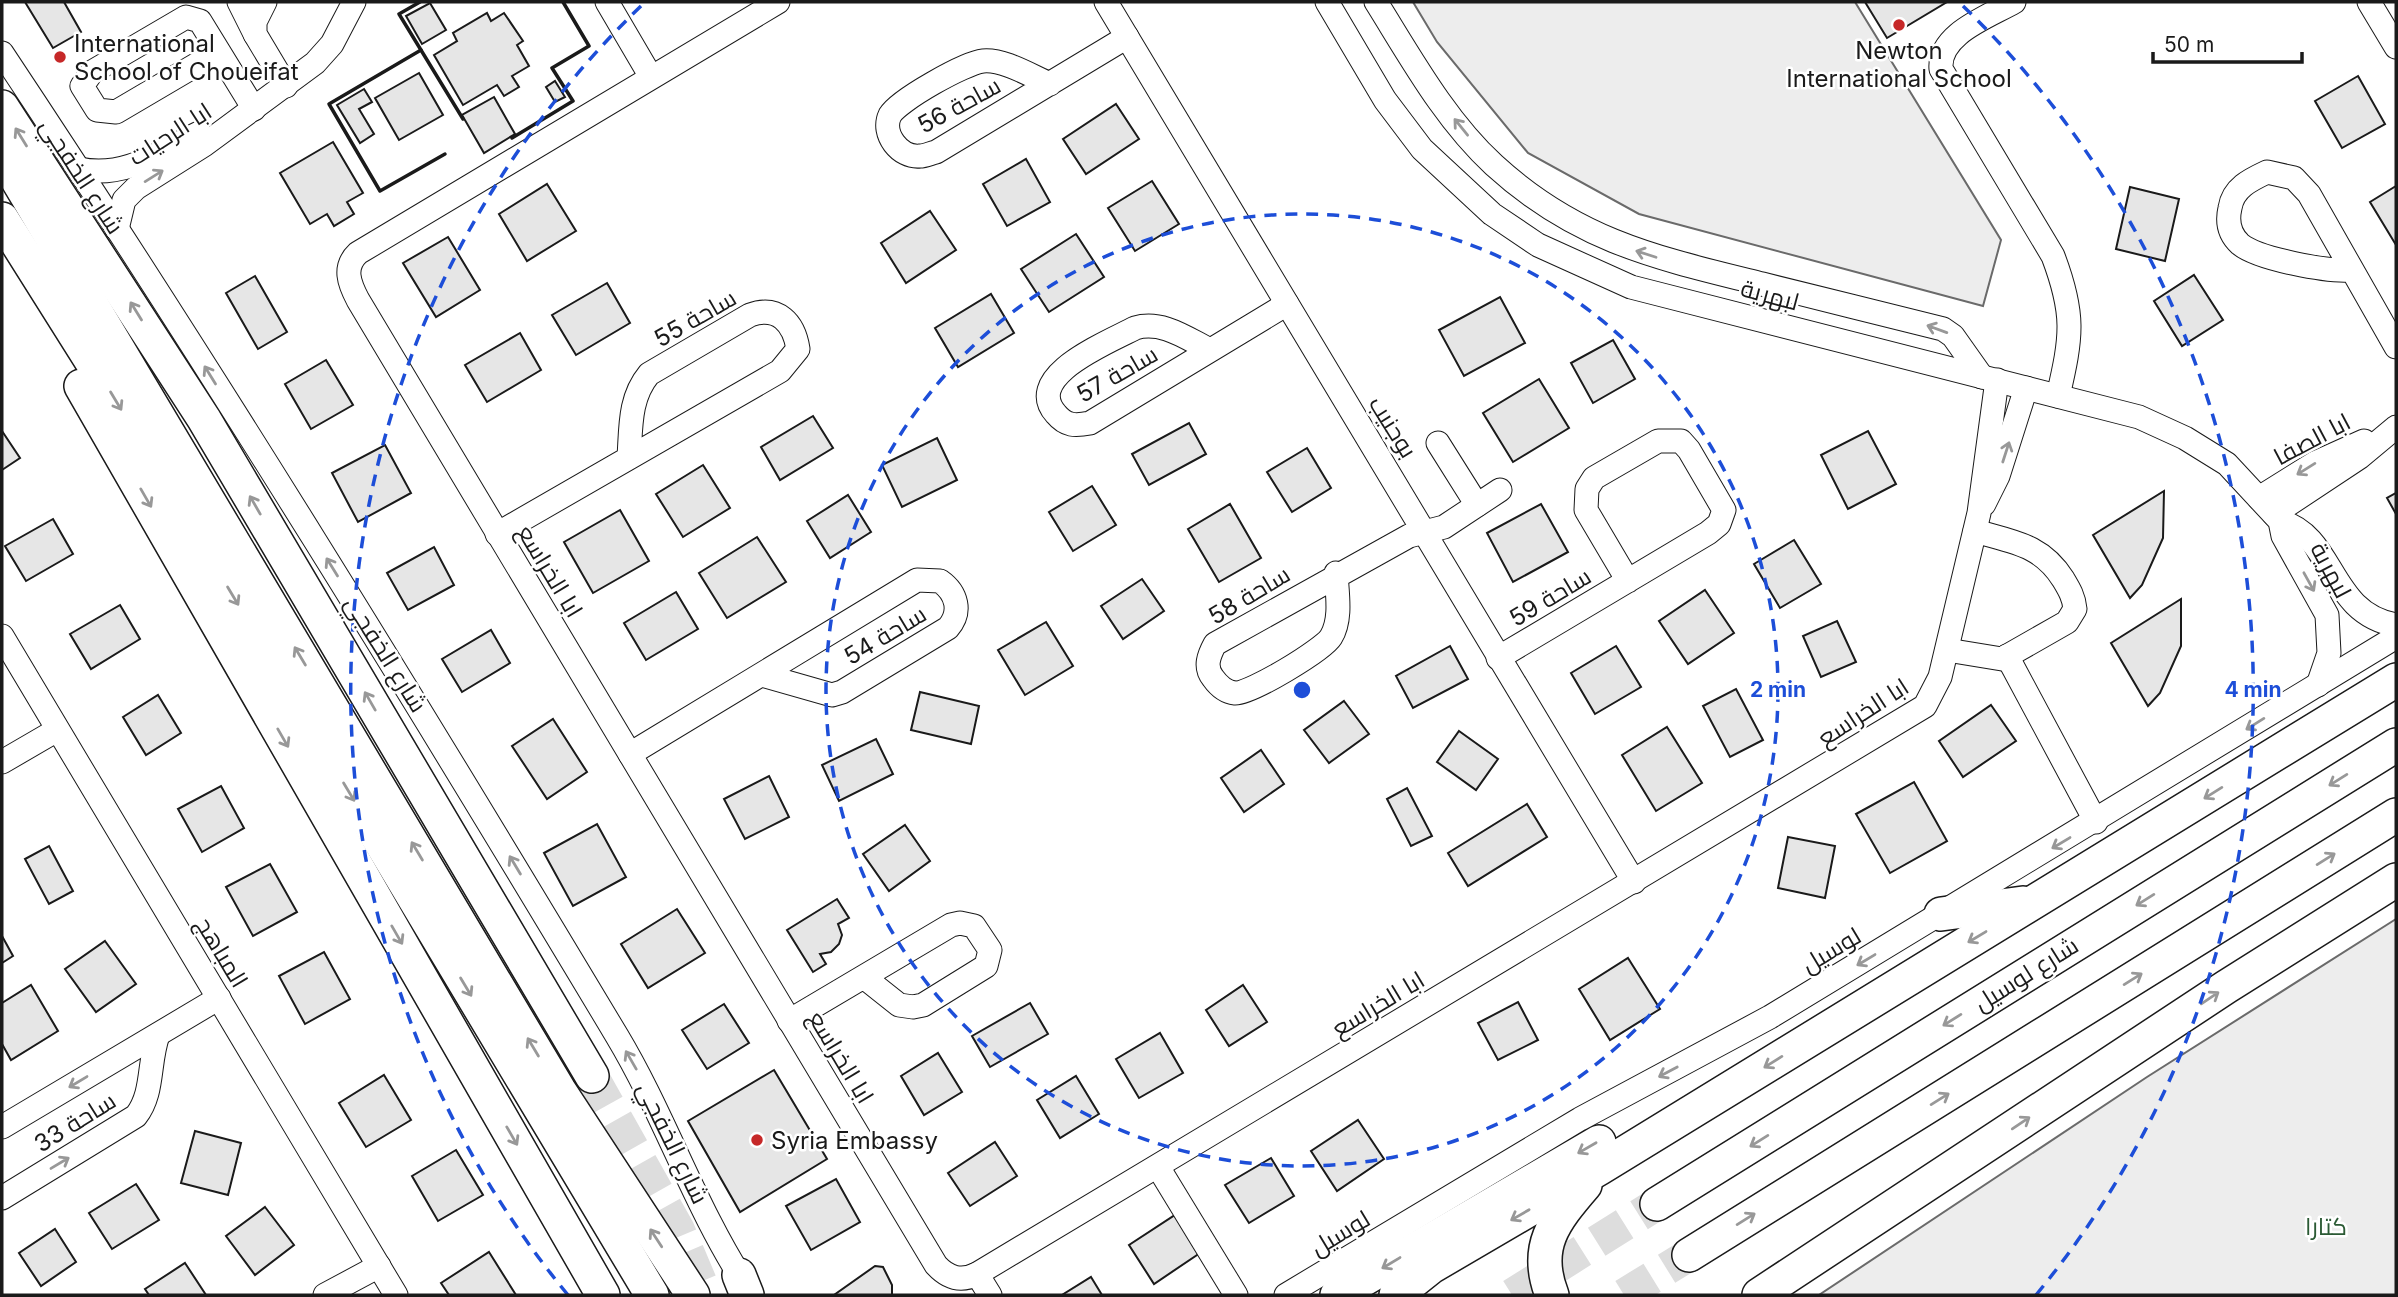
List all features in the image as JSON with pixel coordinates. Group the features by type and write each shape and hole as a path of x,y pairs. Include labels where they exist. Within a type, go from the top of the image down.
{"highway":[{"path":"2,107 204,419 592,1076"},
{"path":"2,154 559,1090 693,1295"},
{"path":"2,219 79,382 603,1295"},
{"path":"2,219 109,389 652,1295"},
{"path":"1396,1295 1431,1267 1600,1168 2396,680"},
{"name":"شارع لوسيل","path":"1657,1204 2396,745"},
{"path":"1689,1255 2396,815"},
{"path":"1759,1295 2226,987 2396,880"},
{"path":"1941,914 2036,901"},
{"path":"1337,1295 1623,1127 1718,1096"},
{"path":"1552,1295 1543,1267 1549,1234 1569,1203 1600,1168"},
{"path":"1785,1295 1828,1266 1892,1209"}],"street":[{"path":"239,2 286,86"},
{"path":"255,34 255,22 265,2"},
{"path":"218,52 116,112 97,110 82,86 92,72 186,17 200,21 254,109 315,63 332,44 354,2"},
{"path":"607,2 651,77"},
{"name":"ابا الخراسع","path":"778,2 358,253 349,265 350,285 936,1265 954,1278 968,1278 977,1274 1925,706 1936,689 1977,522 1989,379"},
{"name":"بوجنيب","path":"1106,2 1427,532 1498,658 1634,882"},
{"name":"لبهرية","path":"1326,2 1385,100 1422,149 1492,214 1538,245 1604,277 1677,298 2138,417 2185,438 2227,464 2271,511 2304,531 2342,590 2359,608 2396,625"},
{"path":"1376,2 1427,83 1493,164 1529,194 1598,236 1644,255 1943,329 1953,336 1989,379"},
{"path":"2014,2 1949,43 1941,55 1941,69 2047,246 2065,289 2071,321 2058,396"},
{"path":"2370,2 2396,47"},
{"name":"ساحة 56","path":"1050,83 993,62 970,64 900,104 890,116 887,126 892,143 904,153 919,156 936,152 1127,37"},
{"name":"شارع الخفجي","path":"2,53 79,169 403,680 635,1065 746,1288"},
{"name":"ابا الرحيات","path":"79,169 108,173 130,168 254,109"},
{"name":"ابا الرحيات","path":"117,229 124,200 136,188 254,109"},
{"path":"2351,270 2324,269 2257,252 2241,245 2229,228 2231,201 2236,191 2267,172 2294,178 2309,194 2396,347"},
{"path":"1598,236 1604,277"},
{"path":"1677,298 1698,268"},
{"name":"ساحة 57","path":"1210,349 1148,324 1135,328 1058,372 1049,385 1048,398 1054,412 1065,423 1075,426 1090,423 1287,304"},
{"name":"ساحة 55","path":"497,534 780,371 791,361 797,349 795,333 787,320 773,312 761,311 750,315 649,374 635,399 629,457"},
{"name":"ابا الخراسع","path":"1977,522 1998,476 2026,388"},
{"name":"ابا الصفا","path":"2271,511 2315,463 2393,429"},
{"name":"ساحة 59","path":"1498,658 1628,581 1708,533 1724,516 1718,498 1681,441 1658,441 1594,478 1587,489 1586,510 1628,581"},
{"path":"1438,443 1477,505"},
{"name":"ساحة 58","path":"1336,573 1337,621 1332,636 1322,647 1249,689 1235,693 1221,688 1210,674 1207,657 1215,644 1336,573 1409,536 1444,527 1500,490"},
{"name":"لبهرية","path":"2271,511 2328,615 2329,653 2318,685"},
{"path":"1947,650 1995,659 2007,656 2067,622 2072,616 2074,600 2054,565 2041,552 1977,522"},
{"name":"ساحة 54","path":"629,754 917,580 928,578 940,581 956,600 956,615 948,628 842,692 821,694 762,675"},
{"name":"المباهج","path":"2,636 396,1295"},
{"name":"لوسيل","path":"1286,1295 1569,1125 1770,1017 2096,822 2396,637"},
{"path":"2007,656 2096,822"},
{"path":"2,762 57,730"},
{"path":"789,1021 960,923 974,926 990,950 986,966 923,1005 913,1007 899,1004 865,978"},
{"name":"ساحة 33","path":"2,1128 219,998"},
{"name":"ساحة 33","path":"2,1198 136,1116 147,1099 149,1072 158,1035"},
{"name":"ساحة 33","path":"114,1061 149,1072"},
{"path":"1158,1167 1236,1295"},
{"path":"326,1295 379,1266"},
{"path":"977,1274 990,1295"}],"green space":[{"path":"1413,2 1855,2 2001,240 1983,306 1639,214 1528,153 1437,42"},
{"name":"كتارا","path":"2396,919 2396,1295 1819,1295 2147,1077"}],"building":[{"path":"25,2 64,2 81,32 53,48"},
{"name":"Newton International School","path":"1865,2 1947,2 1887,38"},
{"path":"430,3 446,30 422,44 406,16"},
{"path":"487,13 491,21 504,13 523,41 517,45 529,66 512,76 519,87 504,96 497,85 463,105 434,55 457,41 453,33"},
{"path":"419,73 443,115 399,140 375,98"},
{"path":"2358,76 2385,124 2342,148 2315,101"},
{"path":"555,81 565,97 555,102 546,87"},
{"path":"364,89 372,102 359,109 374,134 360,143 337,105"},
{"path":"494,97 515,134 484,153 462,115"},
{"path":"1116,104 1139,139 1086,174 1063,139"},
{"path":"333,142 363,193 347,202 354,214 334,226 327,214 310,224 280,173"},
{"path":"1026,159 1050,202 1007,226 983,184"},
{"path":"1152,181 1179,224 1135,251 1108,208"},
{"path":"547,184 576,231 527,261 499,214"},
{"path":"2396,186 2396,245 2370,202"},
{"path":"2130,187 2179,199 2165,261 2116,249"},
{"path":"930,211 956,250 906,283 881,243"},
{"path":"1076,234 1104,277 1049,312 1021,269"},
{"path":"448,237 480,290 436,317 403,263"},
{"path":"2194,275 2223,320 2182,346 2154,301"},
{"path":"255,276 287,332 258,349 226,293"},
{"path":"607,283 630,323 576,355 552,315"},
{"path":"991,294 1014,333 958,367 935,328"},
{"path":"1500,297 1525,343 1464,376 1439,330"},
{"path":"520,333 541,370 487,402 465,365"},
{"path":"1613,340 1635,379 1593,403 1571,363"},
{"path":"326,360 353,405 311,429 285,384"},
{"path":"1539,379 1569,428 1513,462 1483,413"},
{"path":"813,416 833,448 780,480 761,447"},
{"path":"1189,423 1206,454 1149,485 1132,454"},
{"path":"2,431 20,458 2,470"},
{"path":"1868,431 1896,484 1848,509 1821,455"},
{"path":"937,438 957,480 902,507 882,465"},
{"path":"385,445 411,493 358,522 332,473"},
{"path":"1307,448 1331,488 1292,512 1267,472"},
{"path":"703,465 730,508 683,537 656,494"},
{"path":"1092,486 1116,525 1073,551 1049,512"},
{"path":"2164,491 2163,538 2142,585 2130,598 2093,535"},
{"path":"2396,493 2396,514 2387,498"},
{"path":"848,495 871,532 830,558 807,521"},
{"path":"1230,504 1261,558 1219,582 1188,529"},
{"path":"1541,504 1568,552 1513,582 1487,533"},
{"path":"620,510 649,561 593,593 564,542"},
{"path":"53,519 73,554 26,581 5,546"},
{"path":"757,537 786,582 727,618 699,573"},
{"path":"1794,540 1821,584 1780,608 1754,564"},
{"path":"434,547 454,585 408,610 387,573"},
{"path":"1142,579 1164,611 1123,639 1101,606"},
{"path":"1705,590 1734,633 1688,664 1659,621"},
{"path":"676,592 698,629 646,660 624,623"},
{"path":"2181,599 2181,646 2160,693 2148,706 2111,643"},
{"path":"120,605 140,639 91,669 70,634"},
{"path":"1837,621 1856,662 1821,677 1803,636"},
{"path":"1046,622 1073,666 1025,695 998,650"},
{"path":"491,630 510,663 462,692 442,659"},
{"path":"1450,646 1468,679 1413,708 1396,676"},
{"path":"1616,646 1641,687 1595,714 1571,673"},
{"path":"1736,689 1763,740 1730,757 1703,706"},
{"path":"920,692 979,706 971,744 911,730"},
{"path":"158,695 181,733 146,755 123,717"},
{"path":"1344,701 1369,734 1329,763 1304,730"},
{"path":"1991,705 2016,741 1963,777 1939,741"},
{"path":"553,719 587,772 547,799 512,746"},
{"path":"1667,727 1702,783 1656,811 1622,755"},
{"path":"1459,731 1498,759 1476,790 1437,762"},
{"path":"876,739 893,774 839,801 822,765"},
{"path":"1261,750 1284,784 1244,812 1221,778"},
{"path":"769,776 789,817 745,839 724,799"},
{"path":"1914,782 1947,841 1890,873 1856,814"},
{"path":"221,786 244,828 202,852 178,809"},
{"path":"1407,788 1432,836 1411,846 1387,799"},
{"path":"1527,804 1547,837 1468,886 1448,853"},
{"path":"597,824 626,877 573,906 544,853"},
{"path":"905,825 930,861 889,891 863,854"},
{"path":"1788,837 1835,846 1825,898 1778,888"},
{"path":"49,846 73,891 49,904 25,859"},
{"path":"270,864 297,912 253,936 226,887"},
{"path":"837,899 849,918 838,924 842,935 839,944 831,952 820,954 826,964 813,972 787,930"},
{"path":"677,909 705,953 648,988 621,944"},
{"path":"2,936 13,956 2,963"},
{"path":"105,941 136,984 96,1012 65,969"},
{"path":"324,952 350,999 305,1024 279,976"},
{"path":"1628,958 1660,1009 1610,1040 1579,989"},
{"path":"31,985 58,1031 11,1060 2,1044 2,1003"},
{"path":"1243,985 1267,1022 1229,1046 1206,1010"},
{"path":"1518,1002 1538,1040 1498,1060 1478,1023"},
{"path":"1030,1003 1048,1034 990,1067 972,1036"},
{"path":"724,1004 749,1043 707,1069 682,1030"},
{"path":"1160,1033 1183,1073 1139,1098 1116,1059"},
{"path":"938,1053 962,1092 924,1115 901,1076"},
{"name":"Syria Embassy","path":"774,1070 827,1159 740,1212 688,1121"},
{"path":"384,1075 411,1120 366,1147 339,1103"},
{"path":"1076,1076 1099,1114 1060,1138 1037,1100"},
{"path":"1358,1120 1384,1159 1337,1191 1311,1151"},
{"path":"195,1131 241,1143 228,1195 181,1183"},
{"path":"995,1142 1017,1176 970,1206 948,1173"},
{"path":"456,1150 483,1195 438,1221 412,1176"},
{"path":"1271,1158 1294,1196 1249,1223 1225,1185"},
{"path":"836,1179 860,1222 811,1250 786,1206"},
{"path":"136,1184 159,1220 112,1249 89,1213"},
{"path":"265,1207 294,1245 255,1275 226,1236"},
{"path":"1175,1215 1200,1253 1154,1284 1129,1245"},
{"path":"55,1229 76,1262 41,1286 19,1253"},
{"path":"489,1252 516,1295 449,1295 441,1283"},
{"path":"185,1263 206,1295 149,1295 145,1289"},
{"path":"875,1266 883,1267 892,1285 892,1295 834,1295"},
{"path":"1091,1277 1102,1295 1062,1295"}],"tunnel":[{"path":"592,1076 678,1229 706,1295"},
{"path":"1512,1295 1657,1204"},
{"path":"1624,1295 1689,1255"}],"wall":[{"path":"420,2 399,14 463,119"},
{"path":"512,138 573,101 552,68 589,46 563,2"},
{"path":"421,50 329,104 380,191 445,154"}],"place":[{"name":"Newton International School","path":"1899,25"},
{"name":"International School of Choueifat","path":"60,57"},
{"name":"Syria Embassy","path":"757,1140"}]}
